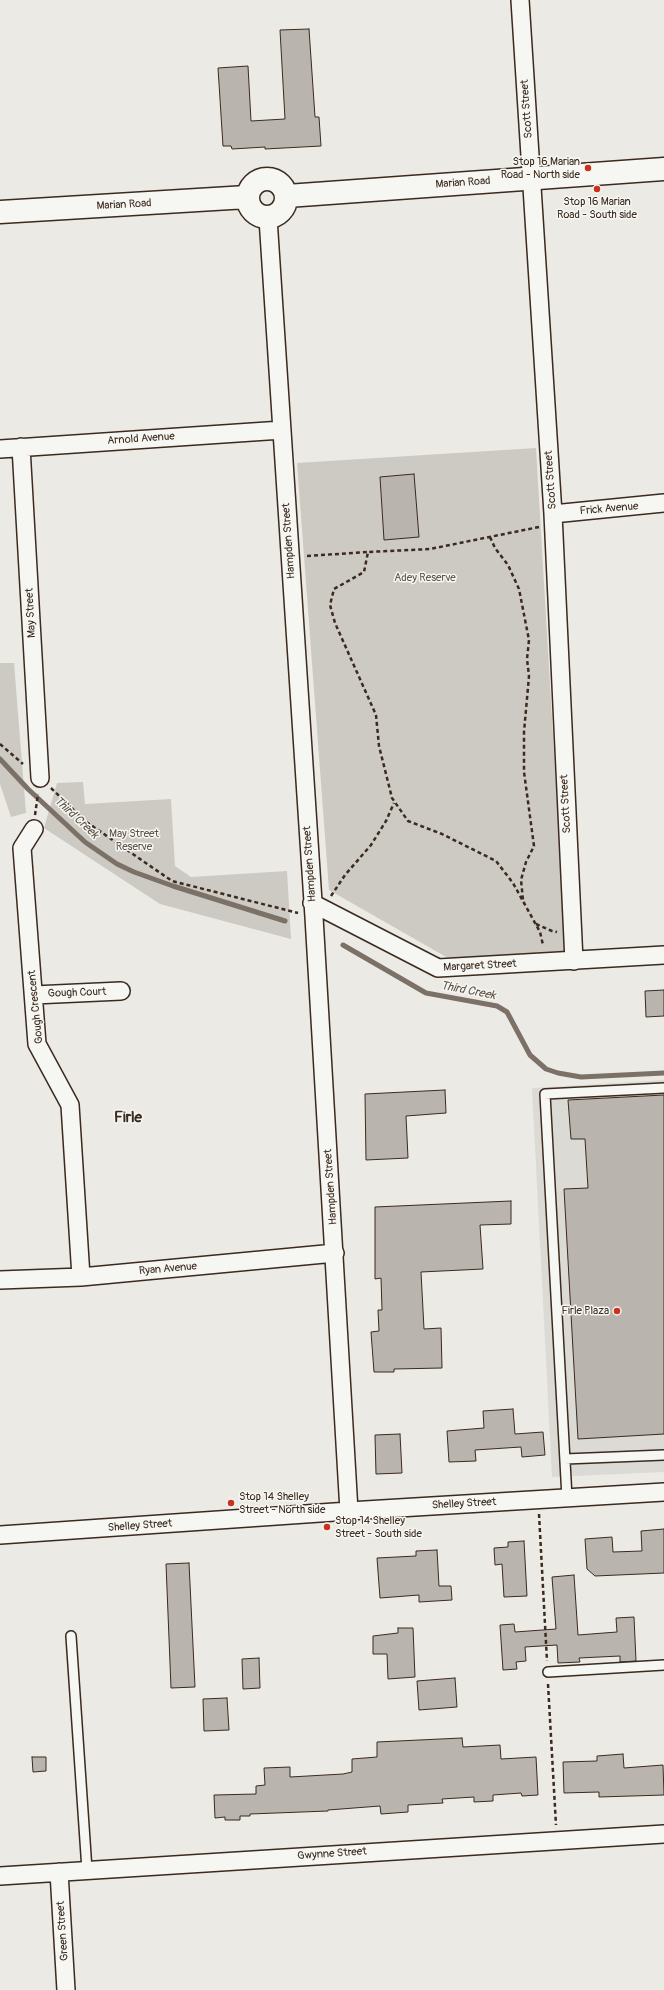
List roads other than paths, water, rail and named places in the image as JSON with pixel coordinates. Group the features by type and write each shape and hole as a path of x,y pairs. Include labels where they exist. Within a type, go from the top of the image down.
{"street":[{"name":"Scott Street","path":"520,0 553,517 574,961"},
{"name":"Marian Road","path":"287,196 664,170"},
{"path":"270,178 279,182 285,189 287,196 286,204 281,212 268,218 262,217 252,211 248,204 247,197 252,184 261,179 270,178"},
{"name":"Marian Road","path":"0,212 247,197"},
{"name":"Hampden Street","path":"268,218 335,1253 349,1511"},
{"name":"Arnold Avenue","path":"0,449 282,430"},
{"name":"May Street","path":"21,447 40,778"},
{"name":"Frick Avenue","path":"553,517 664,503"},
{"name":"Gough Crescent","path":"34,829 22,848 37,1044 70,1105 82,1277"},
{"name":"Margaret Street","path":"313,910 438,968 664,955"},
{"name":"Gough Court","path":"34,995 121,991"},
{"name":"Ryan Avenue","path":"0,1280 82,1277 335,1253"},
{"name":"Shelley Street","path":"0,1535 349,1511 664,1492"},
{"name":"Gwynne Street","path":"0,1876 664,1834"},
{"name":"Green Street","path":"59,1872 66,1990"}],"lane":[{"path":"567,1498 545,1094 664,1088"},
{"path":"565,1459 664,1455"},
{"path":"71,1636 87,1870"},
{"path":"548,1672 664,1665"}],"waterway":[{"name":"Third Creek","path":"0,759 28,789 85,842 117,864 134,872 173,886 285,921"},
{"name":"Third Creek","path":"343,945 426,993 497,1006 507,1012 530,1055 546,1069 558,1073 581,1077 664,1073"}],"place":[{"name":"Stop 16 Marian Road - North side","path":"588,168"},
{"name":"Stop 16 Marian Road - South side","path":"597,189"},
{"name":"Firle Plaza","path":"617,1311"},
{"name":"Stop 14 Shelley Street - North side","path":"231,1503"},
{"name":"Stop 14 Shelley Street - South side","path":"327,1527"}],"district":[{"name":"Firle","path":"128,1118"}],"park label":[{"name":"Adey Reserve","path":"425,578"},
{"name":"May Street Reserve","path":"134,840"}]}
